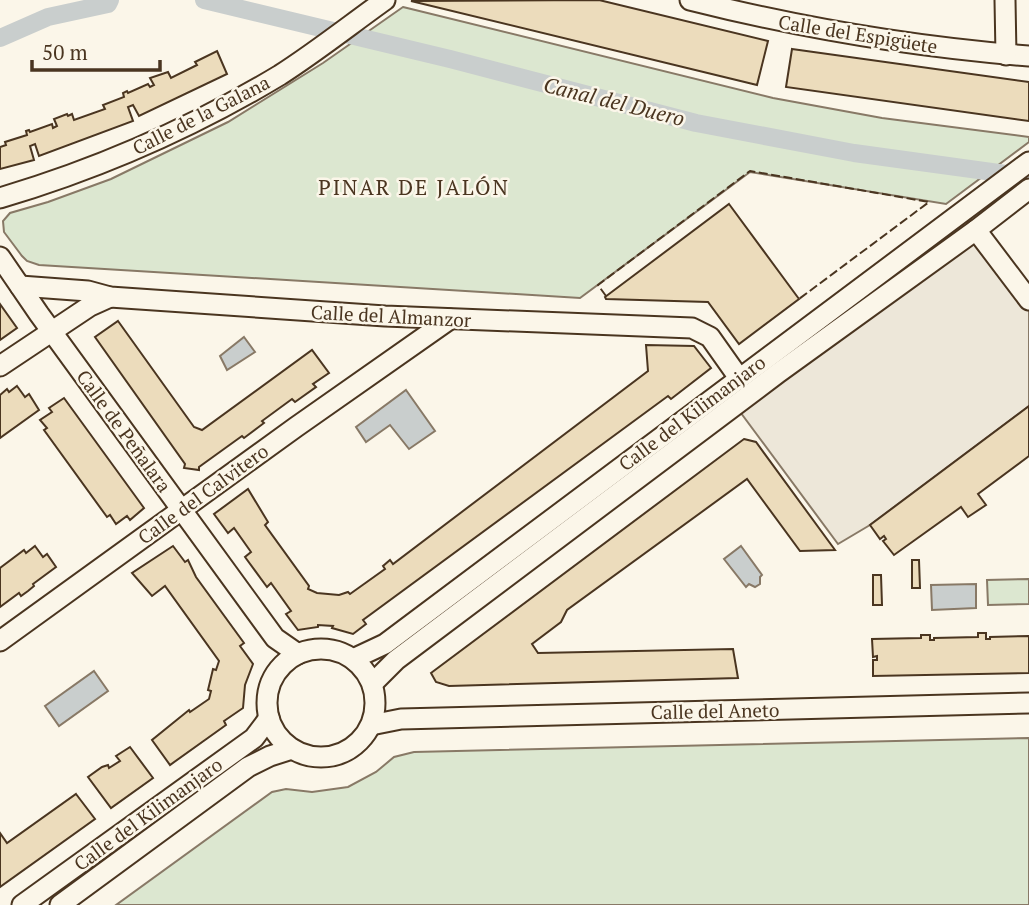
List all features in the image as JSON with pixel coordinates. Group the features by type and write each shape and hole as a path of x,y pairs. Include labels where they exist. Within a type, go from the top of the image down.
{"street":[{"name":"Calle de la Galana","path":"0,198 94,168 206,116 281,74 385,0"},
{"name":"Calle del Espigüete","path":"690,0 769,20 843,33 1029,57"},
{"path":"1005,0 1006,55"},
{"name":"Calle del Kilimanjaro","path":"353,659 384,644 1029,162"},
{"name":"Calle del Kilimanjaro","path":"372,684 396,660 778,373 1025,192"},
{"path":"976,230 1029,300"},
{"name":"Calle de Peñalara","path":"0,257 275,638 298,654"},
{"name":"Calle del Almanzor","path":"20,286 89,291 110,297 385,316 692,328 710,337 739,378"},
{"path":"0,366 90,306 110,297"},
{"path":"385,316 401,330 407,349"},
{"name":"Calle del Calvitero","path":"0,641 450,319"},
{"name":"Calle de Peñalara","path":"275,638 279,668"},
{"path":"323,649 343,653 363,669 372,684 373,717 357,744 338,755 312,757 292,749 278,736 269,719 268,691 279,668 298,654 323,649"},
{"name":"Calle del Aneto","path":"373,717 401,719 1029,703"},
{"name":"Calle del Kilimanjaro","path":"22,905 254,738 269,719"},
{"name":"Calle del Kilimanjaro","path":"60,905 248,768 270,756 292,749"}],"green space":[{"path":"403,7 773,98 882,118 1029,137 1029,142 946,204 750,172 580,298 39,265 27,261 4,232 3,221 10,213 111,179 228,122 323,63"},
{"path":"1029,579 1029,604 988,605 987,580"},
{"path":"1029,738 1029,905 116,905 272,792 286,789 312,792 348,787 376,772 394,757 414,752"}],"shaded area":[{"path":"976,230 1029,303 1029,406 870,525 838,544 735,405"},
{"path":"244,337 255,352 227,370 220,356"},
{"path":"406,390 435,431 409,449 390,425 366,442 356,427"},
{"path":"741,546 762,575 760,584 755,587 749,584 746,587 724,559"},
{"path":"976,584 976,608 932,610 931,585"},
{"path":"94,671 108,691 59,726 45,706"}],"building":[{"path":"599,0 768,41 757,85 411,1"},
{"path":"792,49 1029,82 1029,121 786,87"},
{"path":"217,51 227,74 139,116 133,105 128,107 133,121 39,156 35,144 30,146 34,160 0,169 0,147 6,145 5,142 27,135 26,131 29,130 30,132 52,124 53,128 57,126 54,119 67,114 72,114 74,120 105,109 103,105 124,97 123,93 127,91 128,93 148,84 150,87 154,85 150,78 168,72 171,78"},
{"path":"729,204 799,299 739,344 708,302 606,299 605,297"},
{"path":"0,304 17,328 0,340"},
{"path":"118,321 194,427 202,430 312,350 329,373 313,384 316,387 295,402 292,399 244,438 242,436 199,467 199,470 184,468 185,464 95,337"},
{"path":"646,345 694,346 711,368 671,399 668,396 363,620 366,624 353,634 332,628 333,626 318,625 298,630 286,614 291,611 271,583 267,587 245,557 251,552 234,528 228,533 214,514 248,489 268,522 265,525 309,586 308,589 317,593 350,594 385,569 383,566 390,560 393,564 648,371"},
{"path":"17,386 25,397 29,394 39,410 0,438 0,395"},
{"path":"64,398 144,508 130,520 127,516 116,524 110,515 107,517 44,430 47,428 40,420 52,412 49,408"},
{"path":"1029,406 1029,456 978,494 986,505 968,517 961,507 894,555 883,541 886,539 884,536 880,539 870,525"},
{"path":"744,439 756,442 835,550 800,551 747,479 567,610 561,622 532,644 538,653 733,649 738,678 449,686 436,682 431,673"},
{"path":"35,546 43,557 47,554 56,567 21,596 19,593 0,607 0,568 24,550 26,553"},
{"path":"173,546 185,562 188,560 196,577 244,643 240,646 253,664 245,685 243,708 224,721 226,725 170,765 152,740 189,710 190,712 209,699 211,691 208,690 213,669 216,670 219,661 165,586 152,596 132,573"},
{"path":"912,560 919,560 920,588 912,588"},
{"path":"873,575 881,575 882,605 873,605"},
{"path":"978,633 986,633 986,639 1029,636 1029,673 873,676 873,660 877,660 877,656 873,657 872,639 921,638 921,635 930,635 930,640 934,640 978,637"},
{"path":"130,747 153,778 111,808 88,777 102,767 108,765 109,768 120,761 116,756"},
{"path":"76,794 95,819 0,887 0,833 7,843"}],"waterway":[{"path":"0,38 48,17 108,4 110,0"},
{"name":"Canal del Duero","path":"204,0 450,59 696,123 854,153 1029,177"}],"fence":[{"path":"606,296 598,285 750,171 929,202 799,299"}],"district":[{"name":"PINAR DE JALÓN","path":"414,188"}]}
